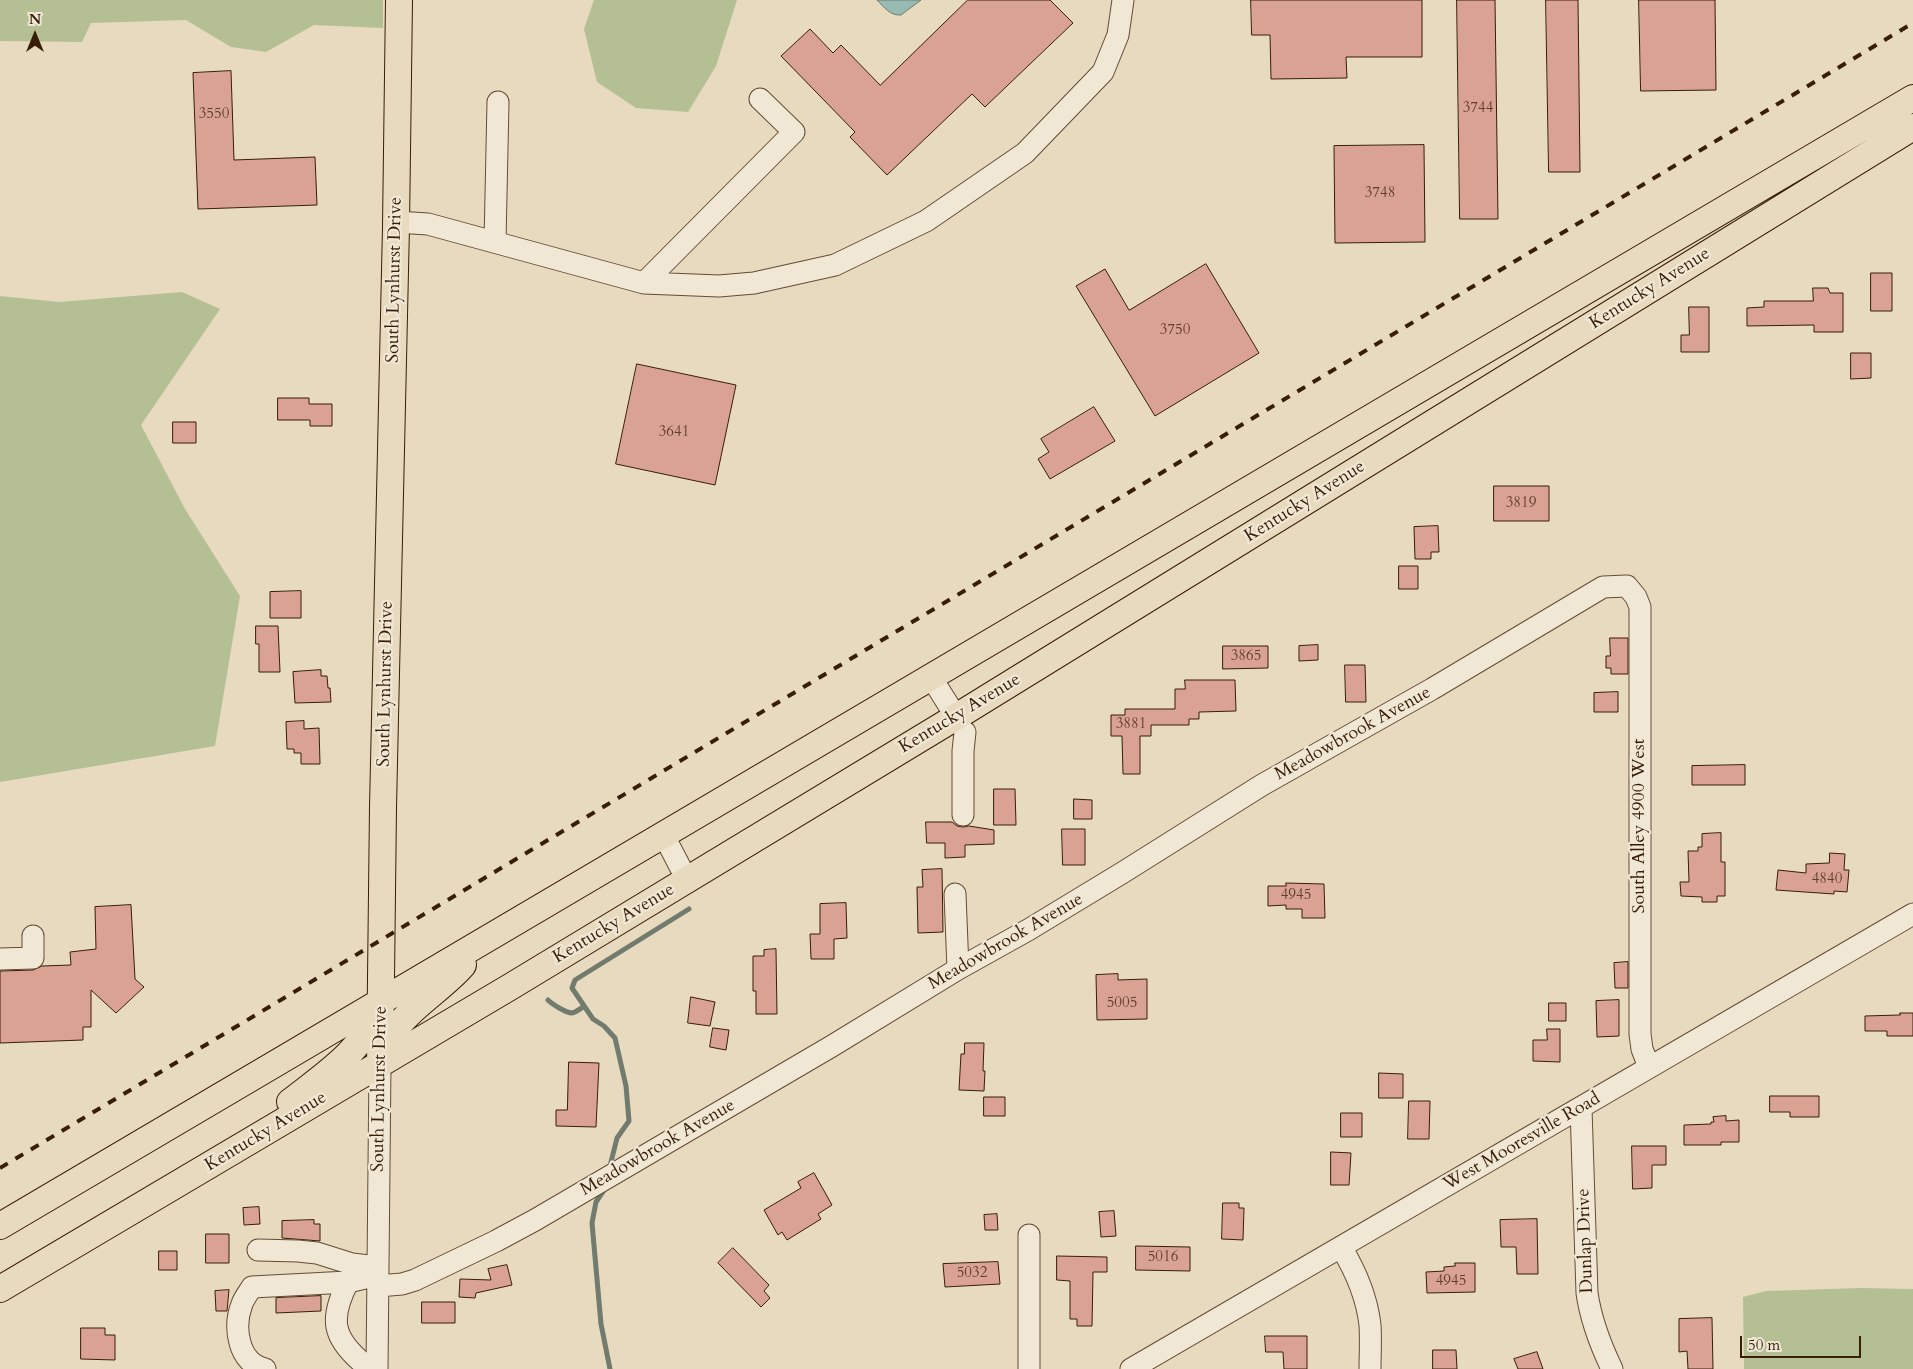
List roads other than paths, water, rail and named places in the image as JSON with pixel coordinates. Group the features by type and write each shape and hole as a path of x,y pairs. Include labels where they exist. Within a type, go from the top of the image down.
{"main road":[{"name":"South Lynhurst Drive","path":"380,1064 383,807 399,0"},
{"name":"Kentucky Avenue","path":"0,1226 1913,98"},
{"name":"Kentucky Avenue","path":"0,1289 687,880 961,724 1913,127"},
{"path":"380,1064 387,1044 402,1021 422,1001 456,974 477,944"},
{"path":"273,1128 283,1107 335,1066 363,1039 372,1026 381,1001"}],"street":[{"path":"396,222 428,224 644,283 719,286 754,283 835,265 926,221 1025,153 1103,72 1118,35 1122,0"},
{"path":"644,283 794,132 760,98"},
{"path":"495,242 498,102"},
{"name":"Meadowbrook Avenue","path":"378,1276 402,1284 415,1280 513,1233 832,1046 958,969 1028,930 1262,785 1432,689 1603,587 1627,586"},
{"name":"South Alley 4900 West","path":"1627,586 1636,597 1640,607 1640,1034 1642,1049 1649,1068"},
{"path":"931,677 961,724 963,751 962,815"},
{"path":"663,834 687,880"},
{"path":"955,894 958,969"},
{"name":"West Mooresville Road","path":"1131,1369 1913,914"},
{"path":"0,959 33,958 33,936"},
{"name":"South Lynhurst Drive","path":"373,1365 378,1276 380,1064"},
{"name":"Dunlap Drive","path":"1581,1108 1587,1294 1597,1338 1612,1369"},
{"path":"1029,1235 1029,1369"},
{"path":"1341,1248 1352,1267 1365,1303 1370,1324 1370,1369"},
{"path":"258,1250 284,1250 318,1254 352,1264 378,1276"},
{"path":"265,1369 250,1362 240,1348 238,1324 242,1304 252,1287 348,1282 378,1276"},
{"path":"348,1282 340,1298 336,1314 337,1329 348,1351 373,1365"},
{"path":"343,1369 373,1365"}],"water":[{"path":"877,0 921,0 901,15 897,15 890,13"}],"waterway":[{"path":"610,1166 617,1138 629,1121 626,1086 615,1038 604,1026 593,1019 572,988 575,980 689,909"},
{"path":"548,1000 569,1013 573,1013 583,1007"},
{"path":"606,1187 596,1202 592,1223 601,1324 610,1369"}],"railway":[{"path":"0,1168 1913,23"}]}
